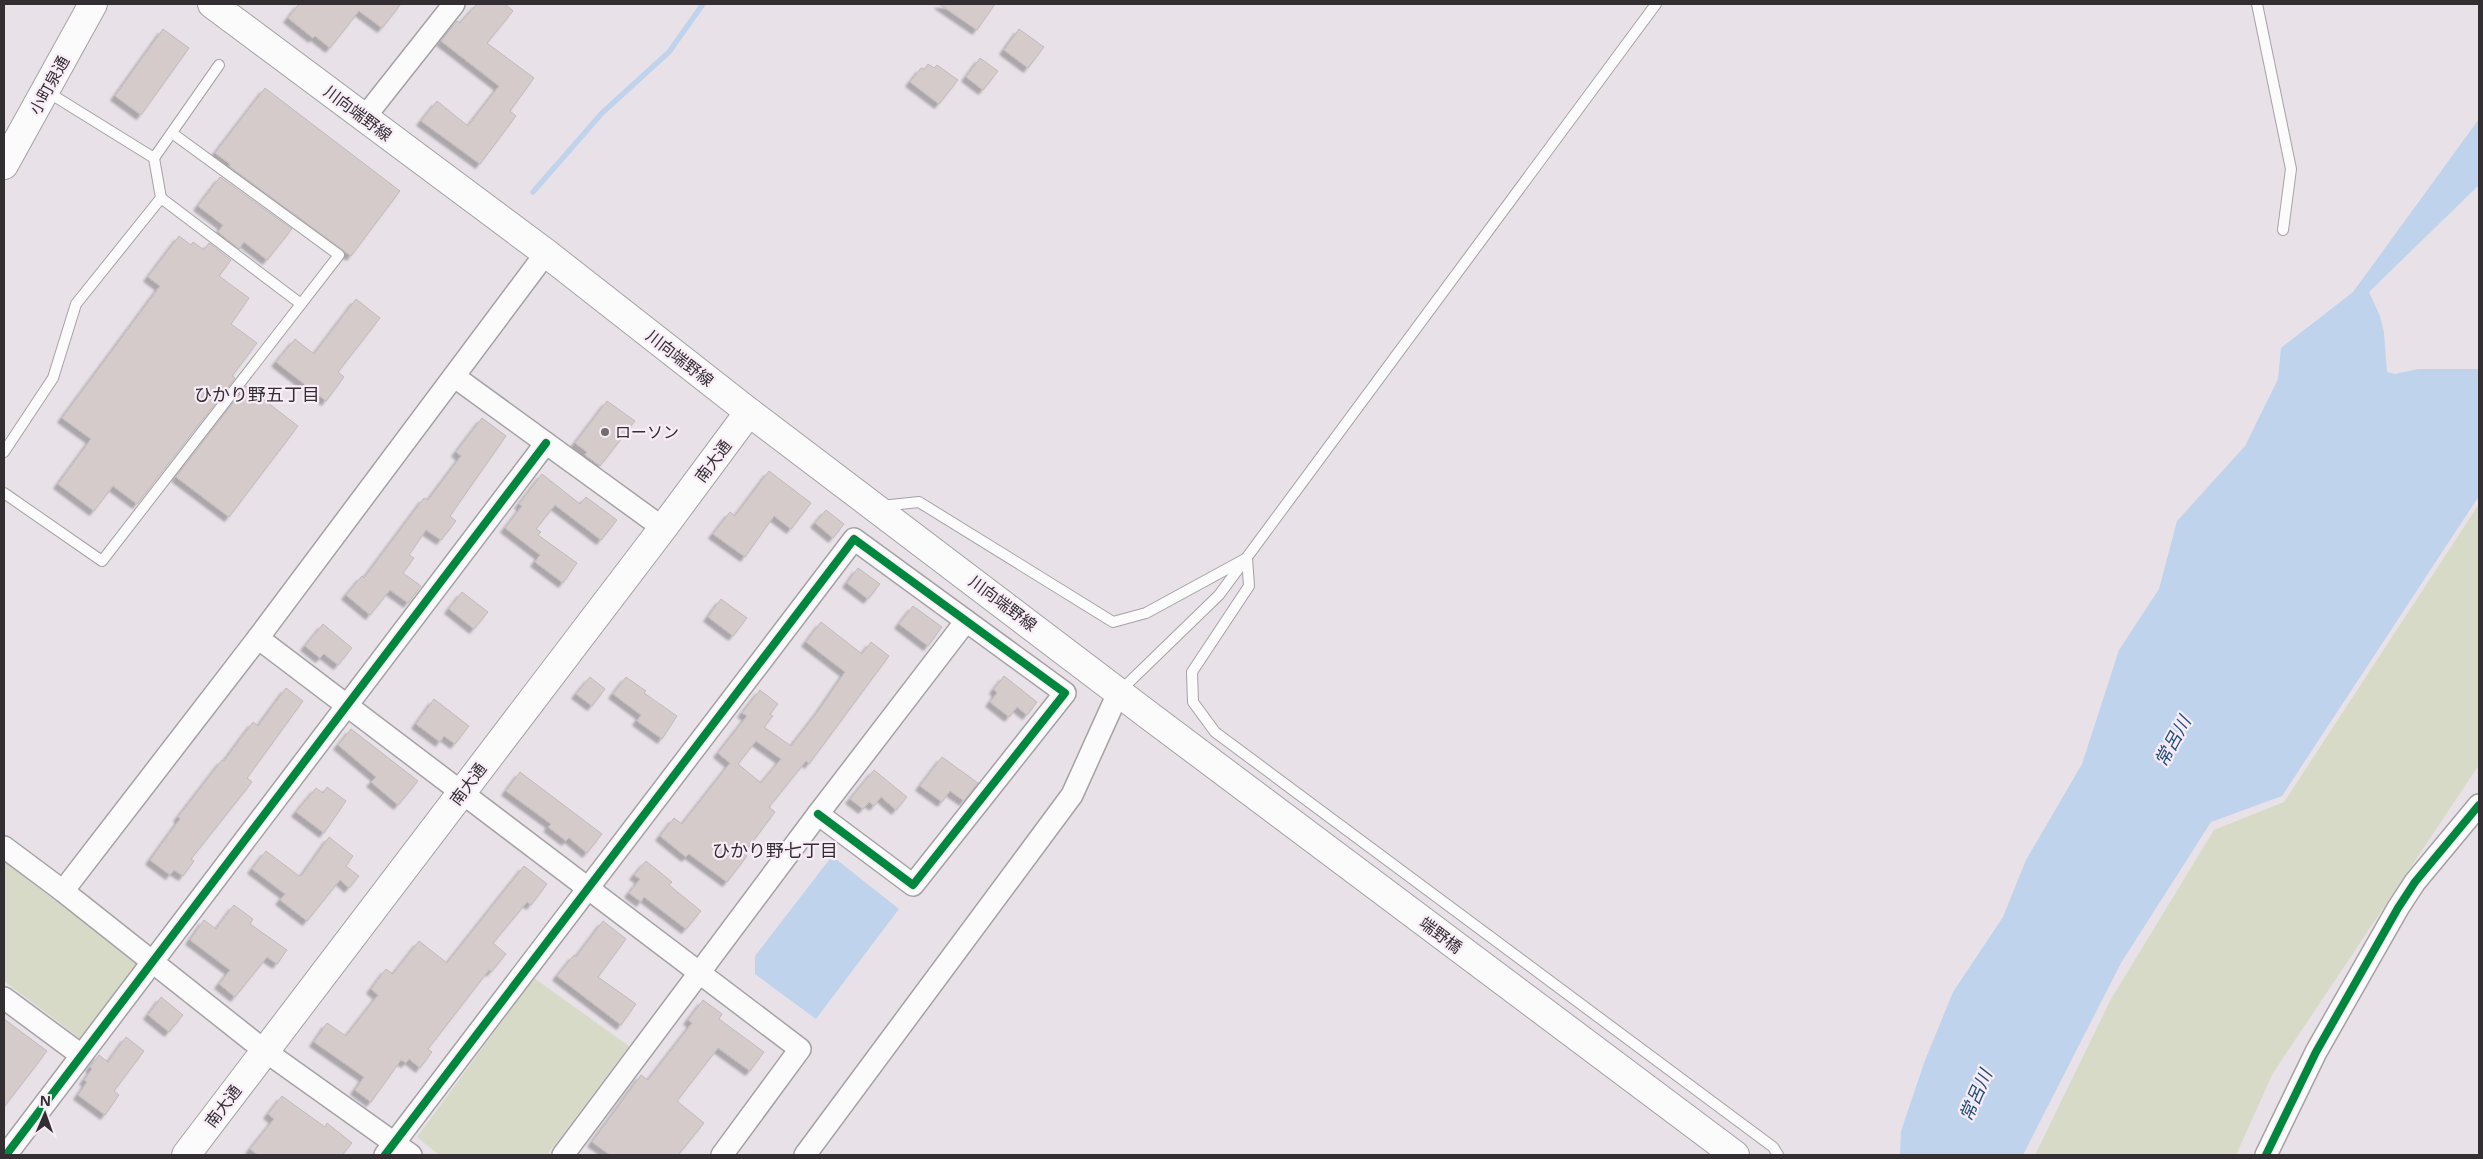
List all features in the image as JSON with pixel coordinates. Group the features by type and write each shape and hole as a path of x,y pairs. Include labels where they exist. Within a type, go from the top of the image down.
{"main road":[{"name":"小町泉通","path":"4,165 94,4"},
{"name":"川向端野線","path":"212,4 546,253 749,412 1147,714"},
{"name":"南大通","path":"186,1155 663,528 749,412"},
{"name":"端野橋","path":"1147,714 1735,1155"}],"street":[{"path":"364,118 454,4"},
{"path":"63,891 258,638 546,253"},
{"path":"455,377 663,528"},
{"path":"6,1155 546,443"},
{"path":"4,847 63,891 265,1051 397,1151 590,888 854,539 1064,693 913,885 818,814"},
{"path":"563,1155 818,814 966,621"},
{"path":"258,638 800,1049 722,1155"},
{"path":"805,1155 1072,795 1119,691"},
{"path":"2266,1155 2316,1052 2398,908 2415,882 2479,805"},
{"path":"4,998 81,1055"}],"lane":[{"path":"1119,691 1219,595 1656,4"},
{"path":"2257,4 2291,169 2283,230"},
{"path":"219,65 154,158 161,198 301,304"},
{"path":"45,91 154,158"},
{"path":"4,493 102,561 339,255 172,133"},
{"path":"4,452 53,378 76,304 161,198"},
{"path":"875,506 919,502 1113,622 1146,613 1246,558"},
{"path":"1246,558 1249,586 1192,672 1194,702 1215,732 1773,1147 1778,1155"}],"green space":[{"path":"2479,504 2479,765 2273,1073 2236,1155 2035,1155 2111,999 2214,830 2284,802"},
{"path":"4,862 140,964 82,1040 4,981"},
{"path":"534,978 629,1046 547,1155 439,1155 417,1137"}],"water":[{"name":"常呂川","path":"2479,119 2479,185 2369,292 2380,316 2384,333 2387,372 2395,374 2418,369 2479,369 2479,496 2282,796 2211,822 2121,963 2023,1155 1900,1155 1901,1131 1924,1063 1953,992 2003,917 2026,860 2082,764 2119,650 2159,589 2177,521 2245,446 2278,379 2281,348 2353,292"},
{"path":"832,856 899,909 816,1019 755,974 755,956"}],"building":[{"path":"299,4 401,4 382,28 359,11 330,48 315,36 313,38 288,18"},
{"path":"477,4 505,4 513,11 487,43 534,78 510,111 516,116 480,164 421,121 437,101 468,126 499,86 441,41 457,21 460,23"},
{"path":"939,4 995,4 977,30"},
{"path":"163,29 189,48 141,115 115,96"},
{"path":"1019,29 1044,47 1028,68 1004,50"},
{"path":"980,58 998,71 983,90 966,77"},
{"path":"928,64 934,68 937,65 958,80 939,104 910,82 921,68 924,70"},
{"path":"265,88 400,191 351,256 229,166 230,164 215,153"},
{"path":"220,177 292,229 267,260 244,242 239,249 218,232 223,225 198,206"},
{"path":"179,236 191,245 193,242 204,250 209,243 231,260 219,276 249,298 231,324 257,343 232,376 235,378 137,504 113,486 94,511 58,484 91,439 62,418 160,286 148,277"},
{"path":"356,299 380,318 338,372 344,377 326,401 276,362 295,339 314,354"},
{"path":"246,386 298,426 229,517 176,477"},
{"name":"ローソン","path":"607,401 635,421 600,466 585,455 587,452 575,443"},
{"path":"482,418 506,436 450,516 456,521 441,540 426,530 409,555 414,558 403,573 421,586 408,603 390,590 370,615 346,595 362,576 364,578 424,498 428,500 461,456 456,452"},
{"path":"769,471 811,503 791,529 774,516 745,557 713,534 730,512 735,516"},
{"path":"542,474 580,504 586,497 617,520 601,540 555,505 536,529 541,532 538,535 577,563 563,583 535,562 540,555 505,528 522,506 519,504"},
{"path":"826,510 844,524 833,538 815,523"},
{"path":"858,568 880,584 868,599 847,583"},
{"path":"462,592 488,612 474,629 449,609"},
{"path":"721,599 747,618 733,636 708,617"},
{"path":"913,606 942,627 928,646 899,624"},
{"path":"821,622 862,654 871,642 889,656 809,764 806,761 769,807 775,812 744,853 747,856 727,882 689,854 686,857 660,836 674,818 682,824 730,763 718,753 747,716 742,713 760,690 778,704 770,714 773,716 764,727 791,746 819,710 845,672 806,642","holes":["756,741 781,759 761,783 738,764"]},
{"path":"323,624 352,648 338,665 324,654 320,658 305,646"},
{"path":"1004,676 1037,702 1027,715 1017,707 1009,717 990,702 997,693 994,689"},
{"path":"590,677 605,689 592,706 576,694"},
{"path":"626,677 646,691 644,693 677,716 662,739 637,721 641,715 613,694"},
{"path":"286,688 303,701 247,778 252,782 191,859 194,861 183,876 174,870 170,875 150,860 180,819 178,817 222,760 224,761 253,722 258,726"},
{"path":"434,699 469,726 455,744 444,736 440,742 416,724"},
{"path":"351,729 418,781 398,805 371,782 376,777 338,745"},
{"path":"942,757 978,783 964,801 950,791 942,802 920,786"},
{"path":"874,770 907,797 896,810 881,797 874,806 869,802 863,809 850,799"},
{"path":"520,772 602,834 587,853 569,838 566,841 548,827 551,824 506,791"},
{"path":"327,787 346,801 324,833 296,812 316,788 323,793"},
{"path":"329,837 353,856 346,866 359,876 349,888 340,880 307,921 280,900 285,894 252,869 266,851 299,876 302,875"},
{"path":"646,861 672,882 669,885 701,911 686,929 644,897 641,902 629,893 640,879 634,875"},
{"path":"524,866 547,884 531,905 527,902 493,943 506,954 491,972 489,970 428,1049 432,1052 420,1068 409,1059 406,1063 401,1060 371,1102 355,1090 364,1077 314,1042 327,1023 346,1036 378,995 371,989 386,969 393,974 419,941 447,963"},
{"path":"234,905 253,919 250,924 287,950 277,964 267,957 235,997 219,984 230,970 190,940 204,920 216,929"},
{"path":"603,921 626,939 598,977 636,1004 621,1025 557,976 574,955 576,957"},
{"path":"161,997 183,1015 169,1032 148,1015"},
{"path":"703,1000 722,1014 719,1019 764,1052 750,1071 718,1048 677,1101 704,1123 678,1155 610,1155 592,1142 641,1075 648,1080 692,1023 688,1020"},
{"path":"4,1019 47,1051 4,1107"},
{"path":"126,1037 144,1051 114,1091 119,1095 105,1115 78,1095 87,1082 84,1080 92,1069 90,1067 99,1055 108,1062"},
{"path":"282,1096 325,1127 327,1123 352,1143 342,1155 258,1155 250,1149 274,1119 268,1114"}],"waterway":[{"path":"533,192 602,113 669,52 703,4"}],"cycle path":[{"path":"6,1155 546,443"},
{"path":"385,1155 854,539 1065,693 913,885 818,814"},
{"path":"2266,1155 2316,1052 2398,908 2415,882 2479,805"}],"place":[{"name":"ローソン","path":"605,432"}],"district":[{"name":"ひかり野五丁目","path":"257,394"},
{"name":"ひかり野七丁目","path":"775,850"}]}
